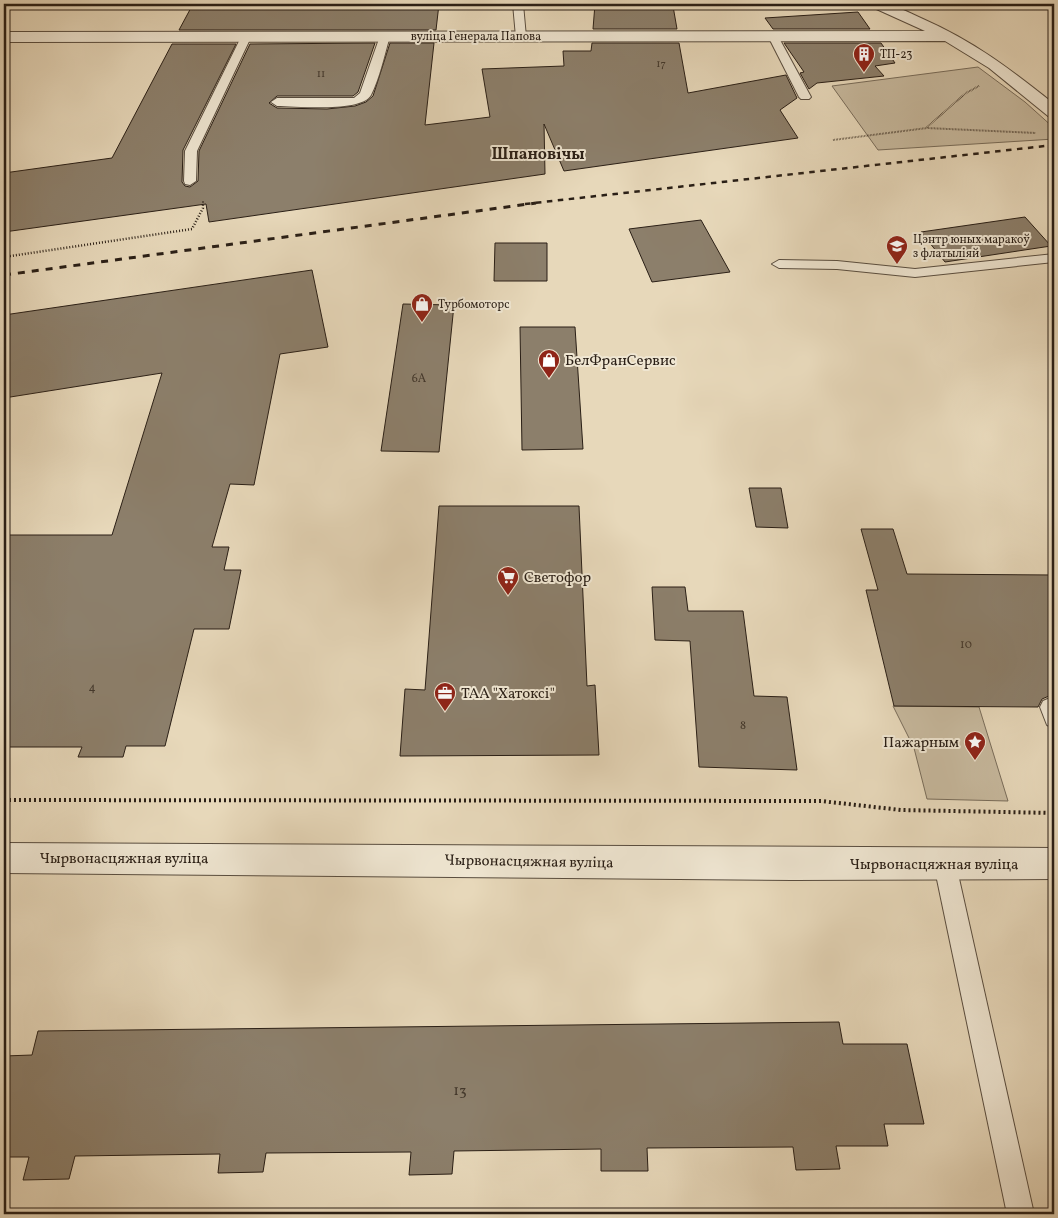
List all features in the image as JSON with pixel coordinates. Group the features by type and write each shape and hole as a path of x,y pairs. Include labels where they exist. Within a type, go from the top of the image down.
{"street":[{"path":"877,4 948,36 995,65 1053,109"},
{"name":"вуліца Генерала Папова","path":"4,37 247,35 774,38 948,36"},
{"name":"Чырвонасцяжная вуліца","path":"4,858 945,865 1054,864"}],"lane":[{"path":"518,4 520,37"},
{"path":"190,180 190,151 247,35"},
{"path":"277,102 344,103 357,101 365,95 385,36"},
{"path":"774,38 805,97"},
{"path":"779,264 837,265 916,273 1054,258"},
{"path":"945,865 1021,1214"}],"path":[{"path":"927,128 966,93 983,84"},
{"path":"833,140 927,128 1036,134"},
{"path":"4,257 192,230 203,208 203,198"},
{"path":"4,800 821,801 901,810 1054,813"}],"shaded area":[{"path":"978,67 1025,102 1054,128 1054,139 878,150 832,86"},
{"path":"893,706 979,707 1008,801 927,799 914,748"}],"building":[{"path":"193,4 439,4 436,30 179,30"},
{"path":"595,4 673,6 677,29 593,29"},
{"path":"858,12 870,29 773,29 765,18"},
{"path":"375,43 358,92 353,96 277,96 269,103 277,108 327,109 355,106 366,102 373,96 390,43 434,43 425,125 490,117 482,69 564,66 563,51 591,51 592,43 679,43 688,93 786,75 797,98 780,110 798,138 564,171 544,124 545,174 209,222 206,204 4,232 4,173 112,158 172,44 236,44 183,150 182,182 185,186 190,187 198,181 199,151 250,44"},
{"path":"784,43 881,43 895,63 875,66 884,76 817,83 809,89 800,73 804,72"},
{"path":"1025,217 1051,246 945,262 921,232"},
{"path":"701,220 730,272 652,282 629,229"},
{"path":"495,243 547,243 547,281 494,281"},
{"path":"312,270 328,347 280,354 254,485 230,484 212,547 229,547 224,570 241,570 229,629 194,629 165,746 126,746 123,757 78,757 82,747 4,747 4,535 112,535 162,373 4,398 4,315"},
{"path":"403,304 454,305 439,452 381,451"},
{"name":"БелФранСервис","path":"520,327 575,327 583,449 522,450"},
{"path":"749,488 781,488 788,528 756,527"},
{"name":"Светофор","path":"439,506 579,506 587,686 595,685 599,755 400,756 405,689 425,690"},
{"path":"861,529 893,529 907,574 1054,575 1054,698 1049,696 1042,699 1038,707 894,706 866,590 878,590"},
{"path":"652,587 685,587 688,611 743,611 754,696 787,697 797,770 699,767 690,641 655,640"},
{"path":"839,1022 843,1044 907,1044 924,1124 884,1124 888,1146 836,1146 840,1169 796,1170 793,1147 647,1148 648,1171 601,1171 601,1149 454,1151 452,1174 409,1175 411,1152 266,1153 263,1172 218,1173 220,1154 75,1156 69,1179 23,1180 29,1157 4,1157 4,1056 32,1055 38,1031"}],"railway":[{"path":"525,204 1054,145"},
{"path":"4,275 536,203"}],"place":[{"name":"ТП-23","path":"864,73"},
{"name":"Цэнтр юных маракоў з флатыліяй","path":"897,265"},
{"name":"Турбомоторс","path":"422,323"},
{"name":"БелФранСервис","path":"549,379"},
{"name":"Светофор","path":"508,596"},
{"name":"ТАА \"Хатоксі\"","path":"445,712"},
{"name":"Пажарным","path":"975,761"}],"district":[{"name":"Шпановічы","path":"538,153"}]}
